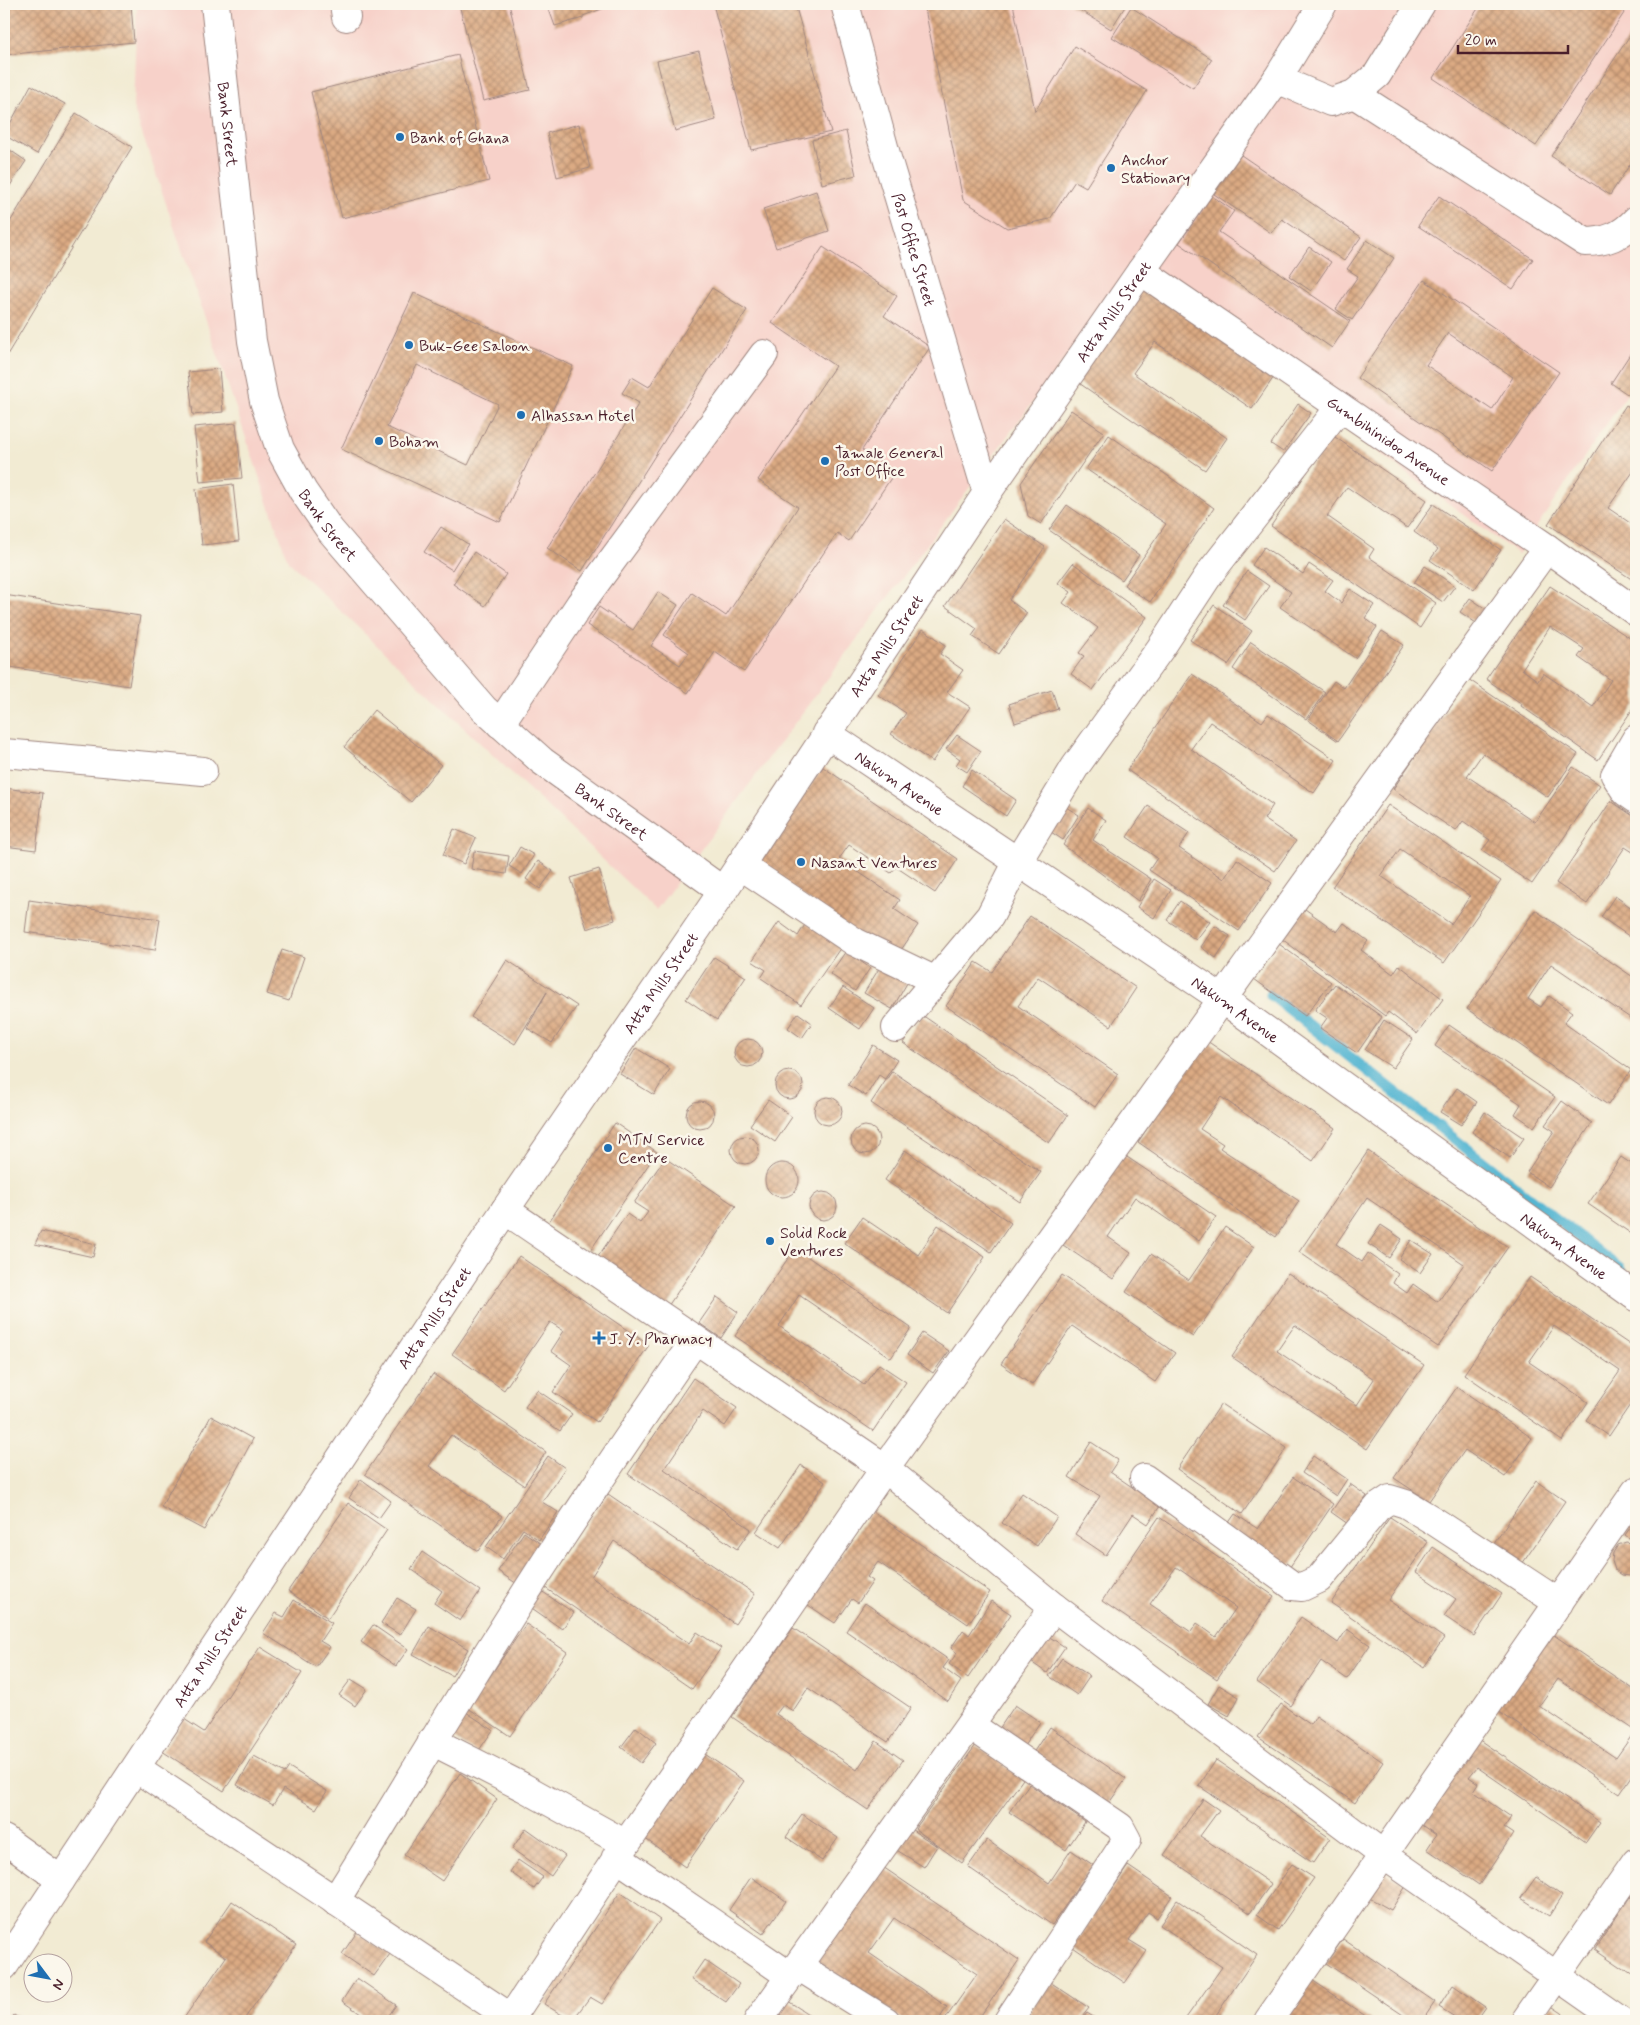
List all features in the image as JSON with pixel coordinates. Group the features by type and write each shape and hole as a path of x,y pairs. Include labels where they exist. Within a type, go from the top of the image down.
{"street":[{"name":"Bank Street","path":"215,4 252,341 264,401 280,449 303,491 330,530 484,709 542,761 723,891"},
{"name":"Post Office Street","path":"845,4 887,158 987,493"},
{"name":"Atta Mills Street","path":"4,1966 505,1210 723,891 826,733 987,493 1141,271 1277,80 1323,4"},
{"path":"1277,80 1331,102 1354,94 1377,75 1421,4"},
{"path":"1354,94 1585,242 1604,242 1630,227 1636,220"},
{"name":"Gumbihinidoo Avenue","path":"1141,271 1547,548 1636,612"},
{"path":"500,724 580,604 764,354"},
{"path":"896,1028 990,916 1018,861 1075,767 1160,648 1210,573 1340,406"},
{"path":"136,1768 512,2020 621,1850 885,1468 1224,1000 1547,548"},
{"name":"Nakum Avenue","path":"826,733 1224,1000 1636,1297"},
{"path":"1636,740 1615,775 1626,792 1636,799"},
{"path":"4,753 203,771"},
{"path":"740,865 855,942 936,981"},
{"path":"505,1210 885,1468 1054,1607 1385,1856 1621,2021"},
{"path":"335,1901 396,1806 432,1741 605,1472 695,1340"},
{"path":"1144,1478 1293,1586 1302,1586 1318,1579 1378,1507 1390,1499 1406,1504 1434,1521 1559,1603"},
{"path":"1268,2021 1385,1856 1635,1495"},
{"path":"758,2021 1054,1607"},
{"path":"970,1724 1120,1827 1127,1840 1008,2021"},
{"path":"432,1741 523,1787 621,1850 794,1971 886,2021"},
{"path":"4,1839 61,1880"},
{"path":"1525,2021 1636,1862"}],"shaded area":[{"path":"137,4 1636,4 1636,381 1518,554 1130,271 656,910 288,561 133,107"}],"building":[{"path":"4,4 131,4 134,42 4,55"},
{"path":"459,4 509,4 530,90 483,101"},
{"path":"547,4 615,4 583,16 583,18 555,26"},
{"path":"713,4 795,4 831,132 751,150"},
{"path":"924,4 1013,4 1035,111 1075,46 1147,91 1086,187 1075,181 1050,219 1007,228 963,200"},
{"path":"1070,4 1124,4 1126,5 1111,29"},
{"path":"1481,4 1630,4 1536,146 1433,78"},
{"path":"1131,7 1212,59 1193,88 1112,37"},
{"path":"1636,26 1636,155 1610,195 1551,156"},
{"path":"699,51 716,120 675,131 657,61"},
{"name":"Bank of Ghana","path":"458,55 489,181 342,218 311,92"},
{"path":"31,85 65,104 37,154 4,135"},
{"path":"76,113 132,147 4,360 4,232"},
{"path":"579,124 590,168 557,177 547,133"},
{"path":"846,131 856,175 822,184 812,140"},
{"path":"4,146 26,161 4,195"},
{"path":"1241,155 1361,237 1344,261 1282,219 1271,233 1214,194"},
{"path":"816,191 829,231 776,248 763,209"},
{"path":"1212,196 1234,211 1219,232 1350,321 1332,348 1179,243"},
{"path":"1439,196 1533,259 1513,289 1418,226"},
{"path":"1367,240 1394,258 1352,320 1336,309 1358,276 1347,269"},
{"name":"Tamale General Post Office","path":"823,247 897,296 884,316 930,347 862,450 895,472 849,541 837,533 744,672 715,652 688,693 587,625 599,607 633,630 658,592 678,605 651,646 680,665 689,653 664,635 692,593 726,616 798,507 758,480 835,366 772,323"},
{"path":"1309,247 1331,262 1311,291 1289,276"},
{"path":"1424,280 1559,372 1492,471 1357,378","holes":["1448,333 1513,377 1492,410 1426,365"]},
{"path":"1143,282 1276,374 1252,409 1155,342 1133,373 1227,438 1205,470 1076,381"},
{"path":"712,288 747,310 582,571 547,548 639,403 622,393 632,377 649,387"},
{"name":"Alhassan Hotel","path":"414,293 573,366 500,522 341,449","holes":["417,365 498,404 468,465 387,427"]},
{"path":"1636,345 1636,400 1611,383"},
{"path":"219,369 223,412 193,415 188,372"},
{"path":"1298,404 1311,413 1283,452 1271,444"},
{"path":"1626,405 1636,411 1636,470 1608,508 1636,527 1636,582 1548,524"},
{"path":"1071,410 1104,432 1041,524 1028,516 1021,483"},
{"path":"236,423 242,478 200,482 194,427"},
{"path":"1109,435 1214,508 1150,602 1124,585 1166,524 1086,469"},
{"path":"1332,435 1427,500 1407,528 1347,487 1327,516 1374,549 1369,557 1436,603 1420,628 1271,526"},
{"path":"233,484 239,541 202,545 196,489"},
{"path":"1433,504 1501,550 1474,590 1430,560 1438,549 1414,532"},
{"path":"1067,505 1139,555 1122,580 1049,530"},
{"path":"1004,519 1045,547 1009,600 1027,613 999,654 972,636 977,629 945,606"},
{"path":"441,527 468,544 452,570 424,552"},
{"path":"1264,547 1303,574 1309,564 1333,580 1325,591 1341,603 1350,589 1374,605 1365,618 1377,627 1355,658 1280,607 1291,592 1252,565"},
{"path":"474,552 506,574 485,606 453,584"},
{"path":"1073,563 1147,617 1093,690 1071,674 1084,656 1079,653 1098,628 1063,603 1071,592 1058,583"},
{"path":"1425,566 1455,586 1443,602 1414,583"},
{"path":"1247,571 1269,586 1245,620 1223,605"},
{"path":"1550,586 1636,642 1636,704 1598,760 1486,679","holes":["1550,627 1584,649 1578,657 1611,680 1593,707 1543,673 1538,681 1522,669"]},
{"path":"4,595 140,616 129,686 4,666"},
{"path":"1470,598 1489,611 1479,625 1460,612"},
{"path":"1214,605 1252,631 1228,665 1190,640"},
{"path":"923,629 946,645 940,654 963,670 947,692 970,707 932,762 891,734 906,713 878,695"},
{"path":"1382,631 1404,645 1338,741 1308,720 1334,681 1344,688"},
{"path":"1251,642 1325,692 1306,719 1233,669"},
{"path":"1192,674 1262,722 1268,714 1336,760 1314,793 1210,722 1191,749 1273,805 1264,819 1296,841 1275,871 1127,770"},
{"path":"1468,679 1578,754 1548,797 1483,753 1467,776 1535,822 1573,767 1600,785 1532,884 1482,850 1490,840 1463,821 1456,831 1393,789"},
{"path":"1052,690 1058,709 1015,723 1009,704"},
{"path":"374,710 441,765 411,802 344,747"},
{"path":"957,735 981,751 967,772 956,765 960,759 946,749"},
{"name":"Nasant Ventures","path":"823,767 958,859 935,893 896,867 891,873 849,845 839,859 900,900 894,909 918,925 895,959 756,864"},
{"path":"972,770 1016,800 1006,816 962,786"},
{"path":"4,788 43,793 36,850 4,846"},
{"path":"1611,801 1636,818 1636,854 1625,847 1587,904 1556,883"},
{"path":"1061,804 1079,815 1063,840 1045,828"},
{"path":"1388,805 1501,881 1444,963 1332,887","holes":["1400,849 1470,896 1451,924 1381,876"]},
{"path":"1148,806 1189,833 1179,848 1224,879 1237,859 1272,883 1239,931 1149,870 1157,858 1127,837"},
{"path":"1088,808 1106,820 1093,840 1151,879 1138,901 1063,845"},
{"path":"454,829 476,838 464,864 443,855"},
{"path":"520,847 534,855 522,874 509,866"},
{"path":"474,851 509,856 506,874 471,869"},
{"path":"538,861 553,871 540,889 526,879"},
{"path":"599,869 615,920 587,929 571,878"},
{"path":"1154,879 1171,890 1154,918 1137,907"},
{"path":"1615,896 1636,911 1636,941 1601,917"},
{"path":"29,900 160,919 155,950 25,932"},
{"path":"1180,901 1210,922 1196,940 1167,920"},
{"path":"1305,909 1337,932 1344,923 1368,941 1361,950 1393,974 1399,965 1443,999 1417,1034 1388,1012 1385,1016 1282,939"},
{"path":"1535,910 1636,979 1636,1022 1551,964 1528,999 1541,1007 1549,996 1572,1012 1564,1023 1631,1070 1608,1105 1467,1009"},
{"path":"1030,916 1136,988 1111,1026 1038,977 1018,1006 1118,1074 1095,1107 946,1006 976,962 992,972"},
{"path":"779,922 798,936 806,923 841,947 801,1005 761,978 766,970 752,961"},
{"path":"1215,926 1230,936 1216,958 1201,947"},
{"path":"1279,944 1331,982 1305,1016 1254,979"},
{"path":"282,950 304,957 289,1001 267,994"},
{"path":"846,951 870,968 855,991 830,974"},
{"path":"714,957 746,977 717,1020 686,999"},
{"path":"507,960 577,1006 552,1043 527,1028 547,992 515,1044 471,1017"},
{"path":"883,962 910,978 892,1009 864,993"},
{"path":"1335,984 1382,1017 1357,1053 1320,1028 1327,1018 1315,1010"},
{"path":"843,987 874,1008 860,1029 829,1008"},
{"path":"798,1013 812,1023 802,1038 788,1028"},
{"path":"922,1015 1068,1115 1049,1143 903,1043"},
{"path":"1384,1020 1413,1039 1393,1068 1365,1050"},
{"path":"1449,1025 1555,1097 1534,1127 1515,1114 1521,1104 1435,1046"},
{"path":"748,1039 758,1043 762,1053 758,1063 748,1067 738,1063 734,1053 738,1043"},
{"path":"1207,1041 1335,1128 1313,1161 1221,1097 1200,1129 1223,1144 1220,1148 1299,1201 1276,1237 1138,1142"},
{"path":"873,1045 897,1060 885,1079 879,1075 866,1096 848,1085"},
{"path":"636,1048 670,1069 654,1095 620,1074"},
{"path":"789,1071 799,1075 803,1085 799,1095 789,1099 779,1095 775,1085 779,1075"},
{"path":"892,1071 1041,1172 1020,1202 871,1103"},
{"path":"1457,1088 1477,1102 1461,1125 1440,1112"},
{"path":"828,1097 838,1101 842,1111 838,1121 828,1125 818,1121 814,1111 818,1101"},
{"path":"768,1100 792,1117 775,1142 750,1125"},
{"path":"700,1101 710,1105 714,1115 710,1125 700,1129 690,1125 686,1115 690,1105"},
{"path":"1562,1101 1592,1123 1549,1187 1527,1172 1554,1131 1545,1125"},
{"path":"1485,1112 1524,1138 1510,1158 1472,1132"},
{"path":"615,1123 657,1152 590,1251 548,1223"},
{"path":"865,1126 875,1130 879,1140 875,1150 865,1154 855,1150 851,1140 855,1130"},
{"path":"745,1136 755,1140 759,1150 755,1160 745,1164 735,1160 731,1150 735,1140"},
{"path":"905,1150 1011,1223 991,1252 885,1180"},
{"path":"1368,1151 1508,1247 1438,1347 1299,1252","holes":["1367,1198 1464,1264 1438,1302 1413,1284 1407,1293 1393,1283 1398,1274 1368,1253 1362,1262 1336,1244"]},
{"path":"1124,1155 1216,1217 1199,1241 1135,1197 1108,1237 1131,1253 1113,1279 1063,1245"},
{"path":"1621,1157 1636,1167 1636,1237 1588,1204"},
{"path":"665,1158 736,1206 666,1309 595,1261 627,1214 640,1223 648,1212 634,1203"},
{"path":"782,1163 794,1168 799,1180 794,1192 782,1197 770,1192 765,1180 770,1168"},
{"path":"823,1192 833,1196 837,1206 833,1216 823,1220 813,1216 809,1206 813,1196"},
{"path":"862,1217 918,1255 938,1225 985,1257 947,1313 844,1243"},
{"path":"1381,1225 1402,1239 1389,1258 1368,1244"},
{"path":"1225,1227 1254,1247 1193,1337 1126,1292 1151,1254 1189,1280"},
{"path":"41,1231 96,1244 93,1257 35,1244"},
{"path":"1411,1240 1433,1254 1420,1273 1399,1259"},
{"path":"795,1248 911,1328 891,1358 799,1295 779,1326 864,1385 879,1364 906,1382 873,1431 735,1336"},
{"name":"J. Y. Pharmacy","path":"519,1256 649,1345 597,1422 553,1392 571,1365 551,1351 564,1331 550,1322 504,1390 452,1354"},
{"path":"1288,1273 1424,1365 1367,1449 1232,1357","holes":["1295,1325 1374,1379 1357,1405 1277,1351"]},
{"path":"1062,1275 1175,1353 1155,1382 1072,1326 1032,1385 1001,1364"},
{"path":"1530,1277 1636,1349 1636,1396 1609,1436 1586,1420 1620,1371 1554,1326 1529,1362 1588,1402 1562,1441 1464,1374"},
{"path":"717,1297 738,1312 721,1338 699,1323"},
{"path":"922,1333 949,1351 933,1373 907,1355"},
{"path":"433,1374 546,1452 524,1485 451,1435 429,1466 502,1516 478,1551 365,1474"},
{"path":"693,1378 737,1408 725,1426 703,1411 664,1469 751,1529 737,1549 628,1474"},
{"path":"1457,1387 1532,1438 1505,1477 1465,1450 1429,1501 1394,1478"},
{"path":"537,1390 572,1414 560,1431 525,1407"},
{"path":"1221,1404 1287,1448 1242,1514 1177,1469"},
{"path":"211,1416 253,1439 204,1530 161,1507"},
{"path":"1091,1442 1118,1460 1110,1472 1160,1506 1148,1524 1133,1514 1106,1555 1075,1534 1100,1496 1069,1477"},
{"path":"548,1456 565,1468 542,1502 558,1512 539,1540 523,1529 503,1559 486,1547"},
{"path":"1313,1456 1347,1479 1336,1496 1302,1473"},
{"path":"801,1465 825,1482 780,1548 756,1532"},
{"path":"1293,1477 1333,1504 1285,1574 1223,1531 1235,1514 1258,1529"},
{"path":"361,1479 391,1501 379,1518 349,1498"},
{"path":"1536,1481 1565,1501 1518,1570 1489,1550"},
{"path":"1350,1484 1367,1496 1348,1524 1331,1512"},
{"path":"1022,1493 1057,1517 1037,1546 1002,1523"},
{"path":"608,1494 755,1594 735,1624 614,1541 591,1577 689,1644 697,1632 721,1648 692,1689 544,1587"},
{"path":"348,1503 387,1530 328,1618 288,1591"},
{"path":"872,1511 990,1592 968,1624 878,1562 867,1577 873,1581 858,1603 852,1599 835,1623 808,1605"},
{"path":"1159,1517 1274,1596 1217,1679 1102,1601","holes":["1176,1567 1236,1608 1216,1637 1197,1623 1191,1632 1150,1604"]},
{"path":"1390,1517 1428,1542 1388,1600 1444,1638 1424,1667 1331,1603"},
{"path":"1636,1520 1636,1543 1625,1535"},
{"path":"524,1532 547,1548 520,1586 498,1571"},
{"path":"1626,1542 1636,1544 1636,1574 1630,1576 1622,1575 1615,1570 1612,1561 1613,1553 1618,1545"},
{"path":"1433,1547 1502,1594 1474,1636 1444,1616 1456,1599 1416,1572"},
{"path":"422,1552 480,1591 460,1621 434,1603 442,1591 411,1569"},
{"path":"537,1588 574,1613 562,1629 526,1604"},
{"path":"397,1598 416,1609 400,1635 381,1623"},
{"path":"294,1600 332,1623 320,1641 330,1647 316,1667 263,1633 276,1613 284,1617"},
{"path":"991,1601 1011,1614 968,1678 949,1664 957,1653 951,1648 963,1630 969,1635"},
{"path":"865,1603 949,1660 943,1668 961,1681 948,1701 846,1631"},
{"path":"1301,1617 1338,1643 1347,1629 1370,1645 1347,1679 1321,1661 1291,1706 1257,1682"},
{"path":"526,1624 567,1652 510,1736 468,1708"},
{"path":"373,1625 408,1649 396,1666 361,1642"},
{"path":"429,1626 468,1649 452,1676 413,1654"},
{"path":"793,1628 911,1708 888,1742 808,1688 793,1711 783,1705 776,1714 857,1770 876,1741 903,1760 868,1810 732,1717"},
{"path":"1545,1629 1636,1691 1636,1770 1620,1794 1492,1707","holes":["1558,1679 1635,1731 1616,1758 1539,1706"]},
{"path":"1048,1636 1065,1647 1047,1673 1031,1662"},
{"path":"260,1647 302,1673 224,1791 162,1751 184,1719 204,1732"},
{"path":"1062,1658 1090,1676 1077,1695 1049,1676"},
{"path":"351,1679 367,1689 355,1706 339,1695"},
{"path":"1219,1685 1239,1697 1229,1716 1208,1704"},
{"path":"1281,1704 1311,1725 1316,1716 1383,1762 1355,1803 1258,1737"},
{"path":"1015,1705 1040,1722 1024,1746 999,1729"},
{"path":"466,1712 493,1730 477,1753 450,1735"},
{"path":"636,1727 656,1743 641,1763 621,1747"},
{"path":"1050,1727 1126,1779 1104,1810 1029,1759"},
{"path":"1472,1735 1600,1822 1586,1842 1477,1767 1469,1777 1478,1783 1473,1791 1511,1817 1504,1828 1513,1834 1479,1885 1427,1849 1436,1835 1414,1820"},
{"path":"976,1745 1023,1779 962,1863 915,1829"},
{"path":"702,1752 744,1781 685,1867 644,1838"},
{"path":"254,1756 285,1773 289,1767 327,1791 316,1809 283,1789 273,1805 237,1785"},
{"path":"1216,1760 1330,1838 1313,1863 1199,1786"},
{"path":"460,1773 497,1799 442,1881 404,1855"},
{"path":"1029,1784 1085,1822 1066,1850 1009,1812"},
{"path":"1203,1799 1219,1810 1200,1836 1271,1884 1250,1913 1164,1855"},
{"path":"802,1814 838,1838 822,1861 786,1837"},
{"path":"526,1828 565,1856 551,1876 512,1849"},
{"path":"909,1828 937,1846 924,1867 895,1849"},
{"path":"987,1840 1049,1883 1071,1850 1093,1865 1052,1925 968,1867"},
{"path":"518,1860 543,1877 534,1889 510,1872"},
{"path":"1292,1864 1314,1878 1278,1930 1257,1915"},
{"path":"880,1865 1019,1960 977,2021 950,2021 946,2018 977,1974 894,1918 869,1953 947,2007 938,2021 905,2021 816,1960"},
{"path":"1128,1866 1172,1896 1157,1918 1148,1912 1129,1940 1147,1951 1125,1983 1073,1947"},
{"path":"1379,1869 1406,1886 1391,1910 1364,1895"},
{"path":"751,1877 786,1901 763,1934 729,1910"},
{"path":"1536,1877 1562,1896 1549,1916 1521,1898"},
{"path":"1636,1888 1635,1951 1636,1977 1595,1949"},
{"path":"620,1892 660,1920 602,2004 590,1997 572,2021 544,2004"},
{"path":"1177,1900 1257,1955 1212,2021 1184,2021 1222,1967 1160,1925"},
{"path":"232,1901 296,1945 243,2021 182,2021 226,1957 204,1942"},
{"path":"357,1932 390,1954 374,1976 342,1954"},
{"path":"1343,1939 1435,2002 1422,2021 1412,2021 1326,1963"},
{"path":"704,1960 739,1984 726,2002 691,1979"},
{"path":"1300,1972 1373,2021 1266,2021"},
{"path":"357,1978 396,2005 385,2021 371,2021 342,2001"},
{"path":"1050,1982 1089,2008 1079,2021 1023,2021"},
{"path":"1453,1985 1485,2007 1475,2021 1461,2021 1439,2007"},
{"path":"788,2001 819,2021 775,2021"},
{"path":"1550,2005 1574,2021 1539,2021"},
{"path":"1087,2013 1100,2021 1081,2021"},
{"path":"14,2015 23,2021 9,2021"}],"waterway":[{"path":"1271,995 1620,1269"}],"place":[{"name":"Bank of Ghana","path":"400,137"},
{"name":"Anchor Stationary","path":"1111,168"},
{"name":"Buk-Gee Saloon","path":"409,345"},
{"name":"Alhassan Hotel","path":"521,415"},
{"name":"Boham","path":"379,441"},
{"name":"Tamale General Post Office","path":"825,461"},
{"name":"Nasant Ventures","path":"801,862"},
{"name":"MTN Service Centre","path":"608,1148"},
{"name":"Solid Rock Ventures","path":"770,1241"},
{"name":"J. Y. Pharmacy","path":"599,1338"}]}
